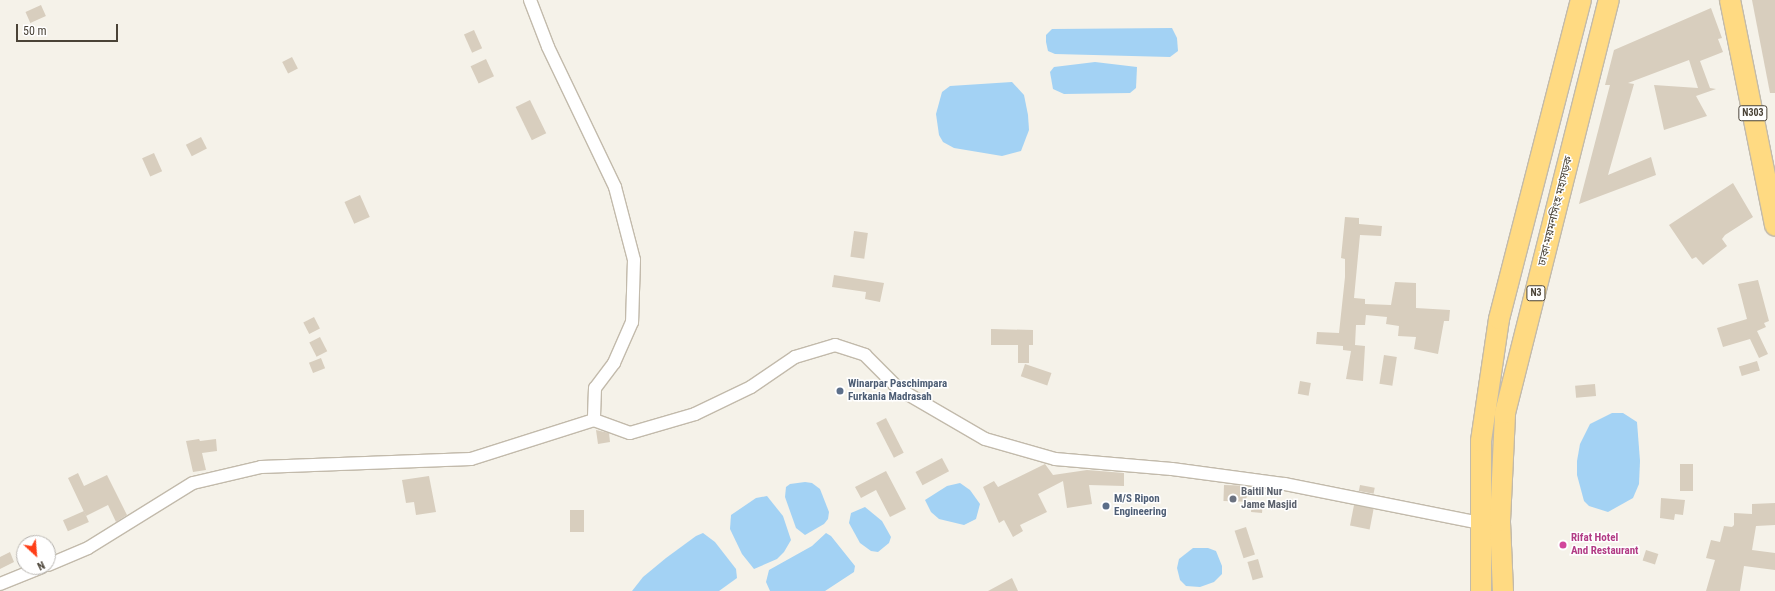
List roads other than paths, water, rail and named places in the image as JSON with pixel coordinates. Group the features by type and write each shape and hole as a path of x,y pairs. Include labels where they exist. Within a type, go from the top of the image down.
{"highway":[{"path":"1481,591 1481,441 1499,319 1581,0"},
{"name":"ঢাকা-ময়মনসিংহ মহাসড়ক","path":"1503,591 1500,521 1505,413 1609,0"},
{"name":"N303","path":"1730,0 1775,226"}],"street":[{"path":"530,0 548,46 615,187 634,260 632,322 614,363 595,388 594,420"},
{"path":"56,562 88,548 193,483 261,467 471,459 594,420 630,433 695,414 751,387 796,357 835,345 866,355 899,390 985,440 1055,459 1172,469 1285,484 1480,523"},
{"path":"0,584 22,575"}],"water":[{"path":"1172,28 1177,38 1178,51 1170,57 1055,54 1048,51 1046,42 1046,35 1052,29"},
{"path":"1095,62 1137,67 1136,88 1130,93 1064,94 1053,89 1050,72 1054,67"},
{"path":"1012,82 1024,95 1028,115 1029,130 1021,151 1002,156 954,148 943,142 939,135 936,114 942,92 950,86"},
{"path":"1612,413 1623,413 1637,422 1640,461 1639,484 1633,498 1608,512 1589,506 1584,501 1577,475 1577,461 1580,444 1590,424"},
{"path":"805,482 812,483 820,489 829,512 828,519 824,524 805,535 796,528 785,497 786,487 790,484"},
{"path":"960,483 970,490 980,504 976,519 964,525 939,519 931,512 925,500 947,486"},
{"path":"767,496 783,516 791,540 784,552 777,559 754,569 742,554 730,529 731,515 756,498"},
{"path":"865,507 882,521 891,537 889,543 878,552 871,551 860,543 849,523 851,513"},
{"path":"703,533 715,542 736,569 737,578 719,591 632,591 643,577 666,558 696,536"},
{"path":"826,533 831,536 855,566 854,572 825,591 770,591 766,582 769,570 812,546"},
{"path":"1193,548 1208,548 1216,551 1222,566 1222,574 1214,582 1200,587 1186,586 1180,580 1177,568 1179,559"}],"place":[{"name":"Winarpar Paschimpara Furkania Madrasah","path":"840,391"},
{"name":"Baitil Nur Jame Masjid","path":"1233,499"},
{"name":"M/S Ripon Engineering","path":"1106,506"},
{"name":"Rifat Hotel And Restaurant","path":"1563,545"}]}
